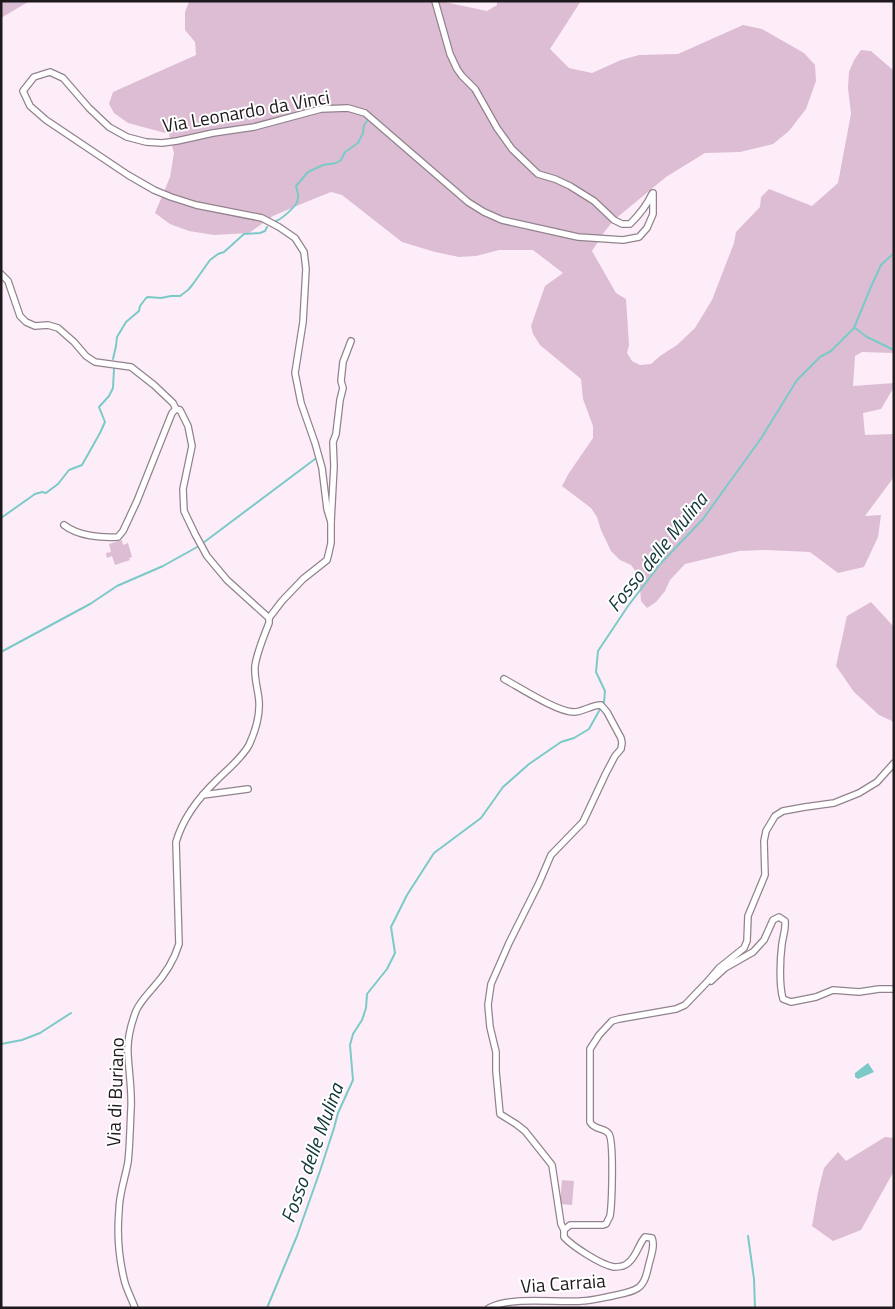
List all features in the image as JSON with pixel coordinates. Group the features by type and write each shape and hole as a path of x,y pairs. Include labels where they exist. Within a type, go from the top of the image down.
{"street":[{"name":"Via Leonardo da Vinci","path":"331,522 327,508 322,468 301,402 295,373 303,322 306,268 304,252 295,238 262,218 196,205 154,190 128,175 46,120 30,106 23,90 34,77 50,72 63,78 109,128 127,137 146,142 177,141 254,127 321,109 348,108 365,114 468,202 502,220 578,237 623,240 639,237 648,228 653,214 653,193 647,204 630,224 622,224 614,220 586,196 555,179 538,174 512,149 497,128 475,89 457,69 450,54 435,1"},
{"path":"1,274 8,281 20,316 26,322 35,326 48,324 58,328 86,356 95,362 131,368 173,403 176,409 180,410 188,426 192,446 183,489 184,511 207,556 227,580 269,618"},
{"path":"331,522 334,466 333,442 343,388 341,381 343,362 351,341"},
{"path":"64,525 70,529 94,536 118,537 123,531 137,501 172,413 176,409"},
{"name":"Via di Buriano","path":"135,1308 124,1281 121,1265 118,1211 128,1162 131,1108 129,1039 141,1001 160,980 176,955 179,944 176,842 179,830 203,794 228,770 248,746 255,730 258,714 259,701 255,666 269,618 303,579 327,560 331,543 331,522"},
{"path":"504,678 543,701 574,712 594,705 601,705 607,712 621,738 621,749 615,756 588,814 583,822 551,855 491,984 488,1005 490,1027 496,1052 500,1114 526,1131 552,1166 561,1224 564,1230 570,1225 606,1224 610,1216 612,1147 609,1134 605,1130 592,1126 590,1122 590,1049 599,1036 612,1021 641,1014 676,1009 685,1005 720,968 744,948 747,941 748,916 765,875 764,840 766,832 775,816 783,811 805,806 834,803 859,793 877,782 894,763"},
{"path":"203,794 248,789"},
{"path":"708,982 725,968 753,952 764,940 773,920 779,917 784,921 785,926 781,946 780,990 783,999 792,1002 816,997 833,990 859,992 879,988 894,989"},
{"name":"Via Carraia","path":"489,1308 494,1305 516,1302 582,1301 629,1292 637,1289 642,1284 653,1246 652,1238 645,1237 642,1240 634,1258 625,1265 613,1267 601,1262 569,1242 564,1236 564,1230"}],"shaded area":[{"path":"1,1 30,1 1,18"},
{"path":"440,1 487,11 497,5 497,1 581,1 550,49 569,68 592,73 621,60 639,55 678,54 743,25 762,29 804,53 815,65 816,81 806,109 789,131 773,144 740,152 705,153 666,177 614,220 592,251 616,293 626,299 629,345 627,353 632,361 640,365 651,364 677,345 695,328 712,300 734,243 736,232 760,207 761,197 769,189 812,206 838,183 851,114 848,88 849,72 861,50 871,51 894,71 894,353 862,352 855,356 853,386 894,383 894,387 881,409 863,413 865,435 894,434 894,477 865,516 881,515 878,537 864,567 838,573 810,552 739,551 685,564 670,580 665,591 656,602 647,608 641,601 639,576 631,565 620,560 611,551 597,517 591,508 562,486 593,438 593,426 583,399 581,379 540,345 533,334 531,326 545,286 563,273 533,250 499,250 476,256 459,257 435,252 402,242 342,195 331,192 273,216 249,233 214,235 189,231 170,224 155,213 170,177 174,153 169,134 128,123 114,113 109,104 113,92 196,55 195,42 185,30 185,12 189,2"},
{"path":"122,540 123,545 128,543 132,557 129,558 130,560 115,565 112,556 107,558 106,553 111,552 109,544"},
{"path":"871,602 894,627 894,722 879,715 854,692 836,666 847,616"},
{"path":"868,1063 874,1072 858,1079 855,1077 855,1073"},
{"path":"885,1137 894,1138 894,1171 861,1230 833,1241 812,1226 824,1168 838,1152 846,1161"},
{"path":"562,1180 574,1181 572,1205 560,1204"}],"waterway":[{"path":"276,221 296,204 298,200 296,186 308,172 341,160 345,152 358,143 367,121"},
{"path":"113,359 117,337 126,322 139,311 146,298 180,296 188,290 210,260 224,252 244,234 260,233 265,231 267,227"},
{"name":"Fosso delle Mulina","path":"267,1308 297,1236 338,1113 353,1080 350,1045 353,1034 362,1020 366,1008 367,994 387,969 395,953 391,927 407,895 434,853 481,818 503,787 529,764 561,742 574,738 589,729 604,702 605,691 596,672 598,651 628,606 661,563 703,519 762,437 797,380 854,328 881,265 894,253"},
{"path":"855,328 867,337 894,350"},
{"path":"1,518 35,494 46,493 58,484 69,470 82,465 105,422 99,407 109,396 113,388 114,369"},
{"path":"203,543 315,459"},
{"path":"1,652 90,604 117,586 163,566 199,546"},
{"path":"1,1044 22,1040 40,1033 71,1013"},
{"path":"748,1236 754,1279 755,1308"}]}
